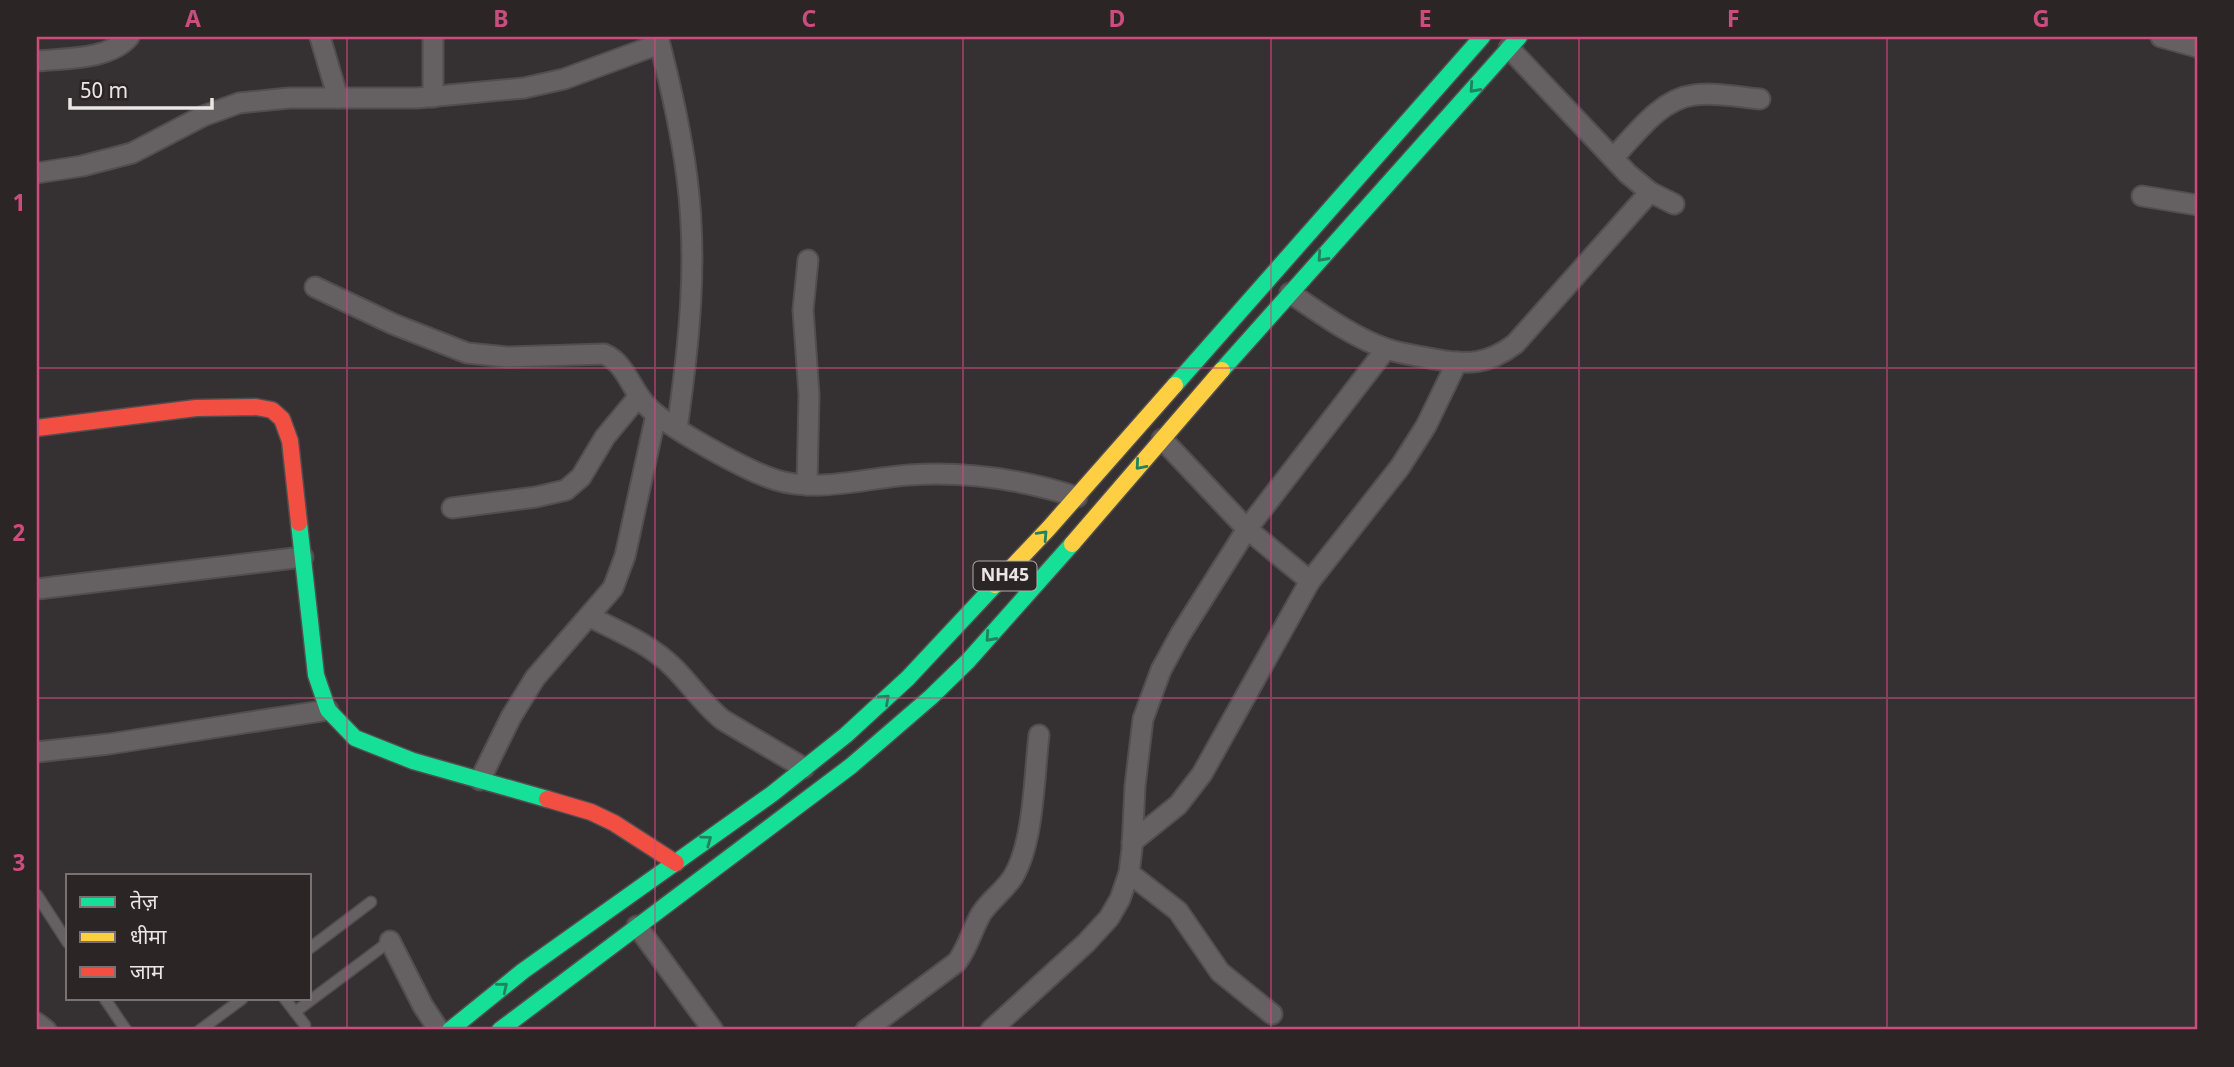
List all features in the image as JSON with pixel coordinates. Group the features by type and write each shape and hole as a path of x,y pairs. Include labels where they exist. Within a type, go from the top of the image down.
{"main road":[{"name":"NH45","path":"450,1030 523,971 804,768 846,735 908,678 1077,497 1482,37"},
{"name":"NH45","path":"500,1030 851,766 931,697 1009,615 1514,42"},
{"path":"37,428 222,406 270,408 286,426 290,441 314,662 321,694 328,710 341,726 355,738 374,747 591,812 614,823 676,863"}],"street":[{"path":"37,61 109,51 129,37"},
{"path":"320,37 338,98"},
{"path":"433,37 433,97"},
{"path":"2161,37 2197,47"},
{"path":"37,173 82,166 132,153 203,116 239,103 289,98 433,97 524,88 564,79 658,40 683,147 691,213 691,301 677,428"},
{"path":"1514,42 1613,158 1650,192 1674,204"},
{"path":"1613,158 1668,103 1681,97 1696,94 1760,99"},
{"path":"1290,293 1341,327 1387,349 1457,362 1487,360 1502,354 1515,344 1650,192"},
{"path":"2142,196 2197,205"},
{"path":"807,485 809,395 803,310 808,260"},
{"path":"315,287 393,324 467,353 507,357 604,354 617,362 639,396 656,415 775,480 807,485 907,475 961,474 1011,479 1077,497"},
{"path":"991,1030 1086,943 1109,918 1120,899 1129,873 1143,719 1161,670 1247,529 1387,349"},
{"path":"1132,842 1178,805 1202,774 1310,581 1400,467 1426,426 1457,362"},
{"path":"452,508 536,497 566,490 581,477 610,430 639,396"},
{"path":"480,780 522,697 548,661 613,589 619,575 656,415"},
{"path":"1162,439 1247,529 1310,581"},
{"path":"37,589 303,557"},
{"path":"590,617 655,652 673,667 723,720 804,768"},
{"path":"37,752 109,744 328,710"},
{"path":"866,1030 957,962 965,951 982,913 1011,880 1020,864 1025,846 1039,735"},
{"path":"1129,873 1178,911 1220,972 1272,1014"},
{"path":"637,926 713,1030"},
{"path":"390,941 423,1006 439,1030"},
{"path":"37,1023 46,1030"}],"lane":[{"path":"37,895 66,940"},
{"path":"312,946 371,902"},
{"path":"312,999 390,941"},
{"path":"106,1000 126,1030"},
{"path":"200,1030 241,1000"},
{"path":"286,1000 305,1025"},
{"path":"295,1012 311,1000"}],"traffic: fast":[{"path":"1175,385 1482,37"},
{"path":"1222,370 1519,37"},
{"path":"299,523 316,675 328,710 355,738 413,761 547,799"},
{"path":"500,1030 851,766 968,661 1072,544"},
{"path":"450,1030 523,971 772,794 846,735 908,678 995,585"}],"traffic: slow":[{"path":"1072,544 1222,370"},
{"path":"995,585 1175,385"}],"traffic: jam":[{"path":"37,428 196,408 256,407 272,410 282,419 290,441 299,523"},
{"path":"547,799 591,812 614,823 676,863"}]}
